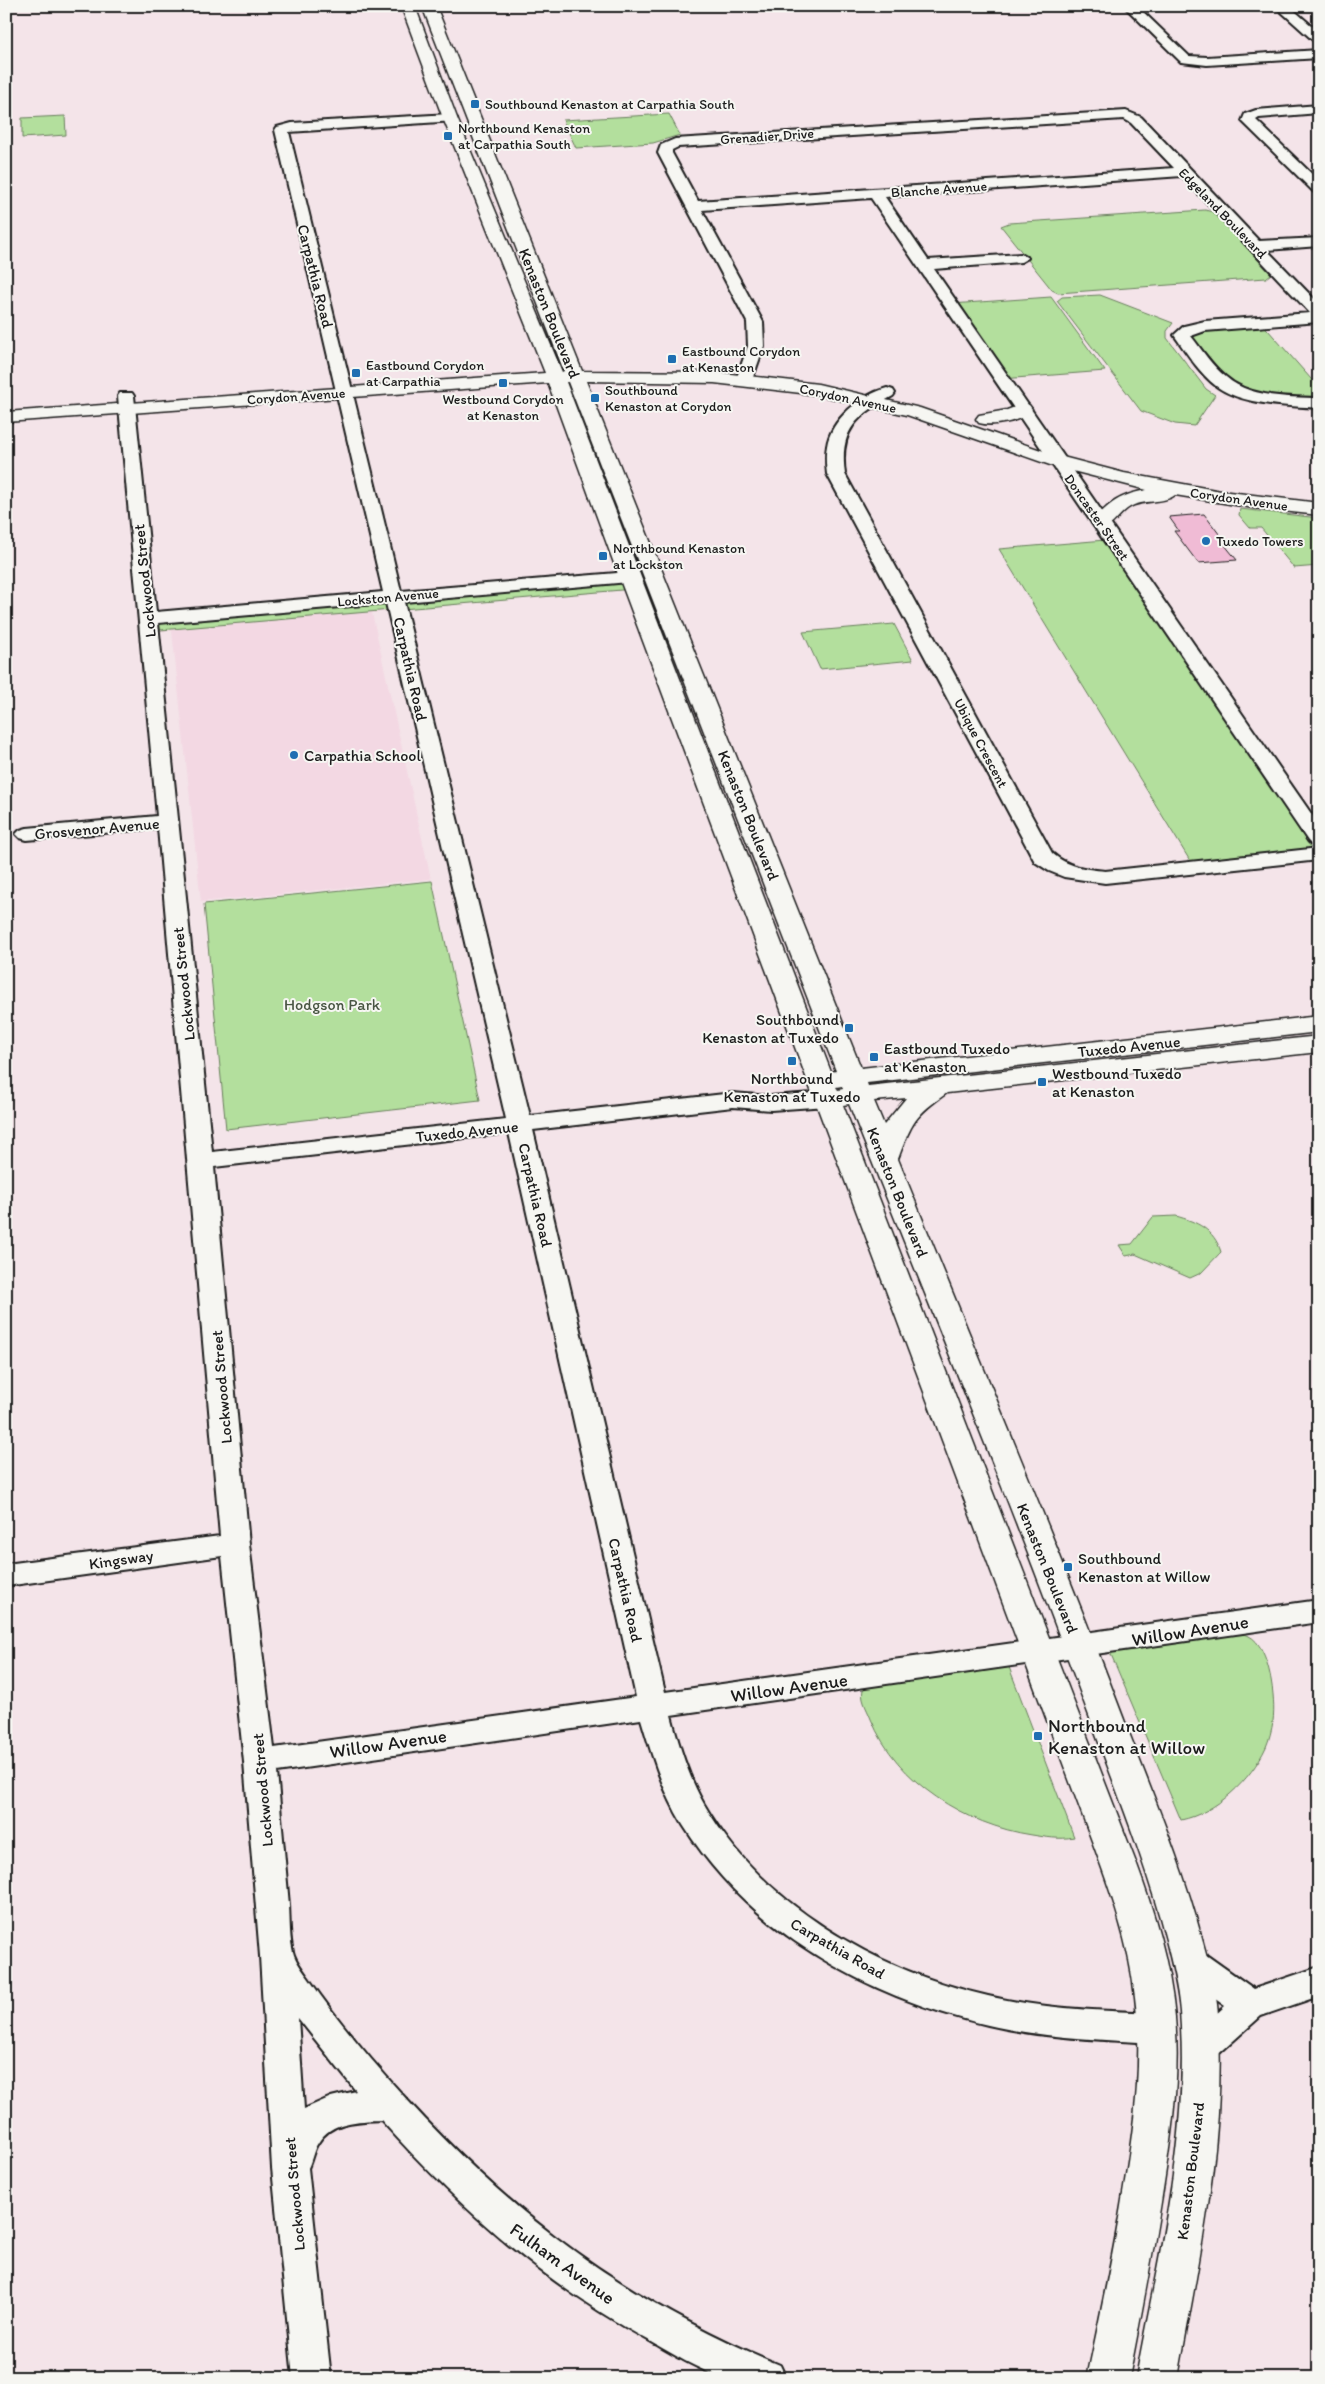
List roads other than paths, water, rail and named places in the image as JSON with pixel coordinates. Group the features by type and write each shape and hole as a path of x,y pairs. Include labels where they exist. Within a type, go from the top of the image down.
{"main road":[{"name":"Kenaston Boulevard","path":"408,6 450,118 563,371 856,1086 1080,1646 1171,1890 1190,1962 1199,2013 1201,2049 1198,2131 1184,2227 1157,2378"},
{"name":"Kenaston Boulevard","path":"429,6 563,371 629,577 1110,1841 1138,1920 1150,1971 1157,2028 1157,2080 1153,2128 1137,2234 1108,2378"},
{"name":"Corydon Avenue","path":"6,405 126,402 563,371 633,374 747,374 800,387 879,397 986,428 1060,462 1319,495"},
{"name":"Corydon Avenue","path":"6,417 126,402"},
{"path":"986,428 1022,409"},
{"name":"Corydon Avenue","path":"986,428 1005,426 1111,468 1184,490 1272,505 1319,509"},
{"path":"1102,524 1111,510 1138,497 1184,490"},
{"name":"Tuxedo Avenue","path":"824,1090 1319,1024"},
{"name":"Tuxedo Avenue","path":"856,1086 940,1087 1319,1044"},
{"path":"885,1158 891,1134 904,1114 919,1099 940,1087"}],"street":[{"path":"1130,6 1180,55 1190,60 1319,54"},
{"path":"1281,6 1319,39"},
{"path":"1319,109 1272,112 1250,118 1249,121 1319,189"},
{"name":"Edgeland Boulevard","path":"1126,115 1136,120 1319,315"},
{"name":"Grenadier Drive","path":"747,374 756,346 755,322 665,153 666,148 675,144 1126,115"},
{"name":"Carpathia Road","path":"450,118 292,127 282,130 520,1125 653,1705 671,1765 685,1797 705,1832 751,1886 800,1928 889,1978 966,2006 1052,2021 1157,2028"},
{"path":"1299,170 1319,168"},
{"name":"Blanche Avenue","path":"694,206 1184,172"},
{"name":"Doncaster Street","path":"875,193 1319,841"},
{"path":"1256,246 1319,242"},
{"path":"924,265 1021,258"},
{"path":"1319,315 1205,326 1190,329 1182,335 1222,384 1237,391 1267,397 1319,403"},
{"name":"Ubique Crescent","path":"879,397 861,406 844,425 834,442 832,457 836,474 1043,856 1051,865 1083,876 1105,877 1319,854"},
{"name":"Lockwood Street","path":"126,402 201,1161 235,1544 260,1762 277,1956 290,2168 312,2378"},
{"name":"Lockston Avenue","path":"148,618 629,577"},
{"name":"Grosvenor Avenue","path":"27,834 168,821"},
{"name":"Tuxedo Avenue","path":"201,1161 733,1100 771,1103 824,1090"},
{"name":"Kingsway","path":"6,1575 235,1544"},
{"name":"Willow Avenue","path":"260,1762 1319,1611"},
{"name":"Fulham Avenue","path":"277,1956 315,2018 335,2044 466,2187 546,2254 601,2292 661,2329 702,2350 767,2378"},
{"path":"1190,1962 1250,2005"},
{"path":"1201,2049 1223,2027 1250,2005 1319,1981"},
{"path":"290,2168 304,2133 324,2116 340,2109 362,2105 390,2105"}],"place":[{"name":"Southbound Kenaston at Carpathia South","path":"475,104"},
{"name":"Northbound Kenaston at Carpathia South","path":"448,136"},
{"name":"Eastbound Corydon at Kenaston","path":"672,359"},
{"name":"Eastbound Corydon at Carpathia","path":"356,373"},
{"name":"Westbound Corydon at Kenaston","path":"503,383"},
{"name":"Southbound Kenaston at Corydon","path":"595,398"},
{"name":"Tuxedo Towers","path":"1206,541"},
{"name":"Northbound Kenaston at Lockston","path":"603,556"},
{"name":"Carpathia School","path":"294,755"},
{"name":"Southbound Kenaston at Tuxedo","path":"849,1028"},
{"name":"Eastbound Tuxedo at Kenaston","path":"874,1057"},
{"name":"Northbound Kenaston at Tuxedo","path":"792,1061"},
{"name":"Westbound Tuxedo at Kenaston","path":"1042,1082"},
{"name":"Southbound Kenaston at Willow","path":"1068,1567"},
{"name":"Northbound Kenaston at Willow","path":"1038,1736"}],"park label":[{"name":"Hodgson Park","path":"332,1004"}]}
